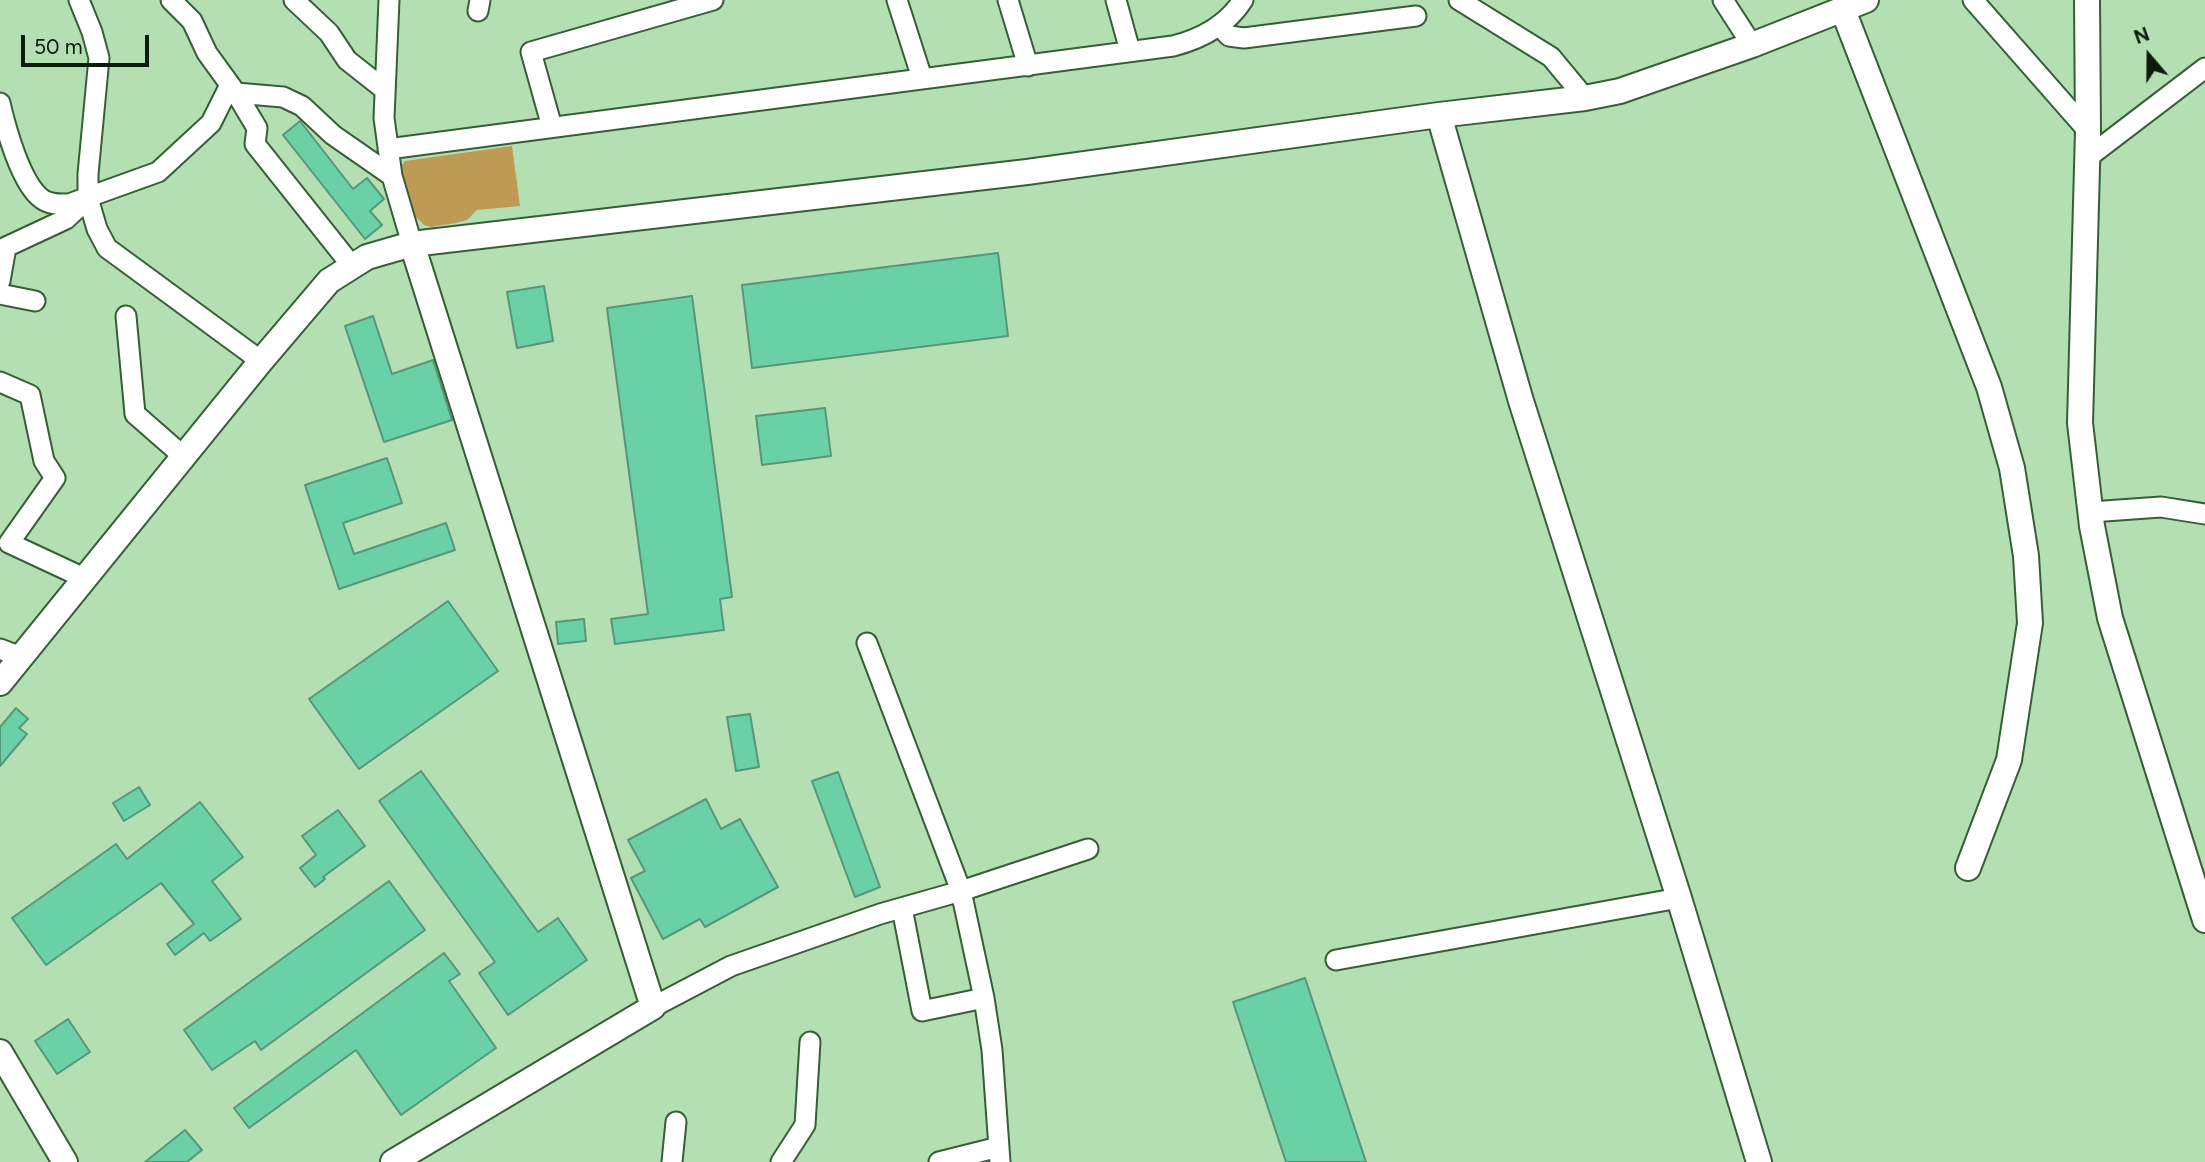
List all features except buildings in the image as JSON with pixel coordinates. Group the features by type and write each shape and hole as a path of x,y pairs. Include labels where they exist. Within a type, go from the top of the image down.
{"street":[{"path":"79,0 99,58 88,174 88,198 97,229 107,248 261,361"},
{"path":"171,0 192,21 207,53 257,128 255,144 352,266"},
{"path":"294,0 329,33 346,60 385,90"},
{"path":"389,0 384,118 392,176 653,1006"},
{"path":"552,127 531,52 713,0"},
{"path":"897,0 922,78"},
{"path":"1008,0 1028,66"},
{"path":"1116,0 1130,51"},
{"path":"388,149 1028,66 1192,41 1219,25 1243,0"},
{"path":"1459,0 1551,57 1585,98"},
{"path":"1723,0 1752,45"},
{"path":"0,683 10,653 84,578 329,281 367,257 412,244 1027,172 1438,115 1585,98 1620,90 1752,45 1866,0"},
{"path":"1973,0 2088,131"},
{"path":"2087,0 2088,131 2080,423 2091,512 2110,618 2205,920"},
{"path":"1843,10 1989,387 2012,468 2026,556 2030,623 2009,760 1968,867"},
{"path":"1219,25 1229,36 1244,38 1416,16"},
{"path":"2087,158 2205,68"},
{"path":"0,103 25,182 43,200 55,204 69,204 158,172 211,123 233,89"},
{"path":"233,89 283,97 302,106 333,135 392,176"},
{"path":"1438,115 1525,414 1679,898 1759,1162"},
{"path":"0,281 6,247 66,219 88,198"},
{"path":"0,294 35,301"},
{"path":"126,316 135,414 183,456"},
{"path":"0,382 30,395 44,461 55,478 5,542 84,578"},
{"path":"2091,512 2161,507 2205,514"},
{"path":"867,643 961,891 992,1049 999,1154 939,1162"},
{"path":"393,1162 653,1006 731,966 1088,849"},
{"path":"1336,960 1679,898"},
{"path":"902,908 922,1011 984,998"},
{"path":"781,1162 805,1125 810,1042"},
{"path":"0,1052 65,1162"},
{"path":"672,1162 676,1122"}],"shaded area":[{"path":"512,146 520,206 477,210 467,220 431,227 424,225 416,217 400,167 405,161"}]}
